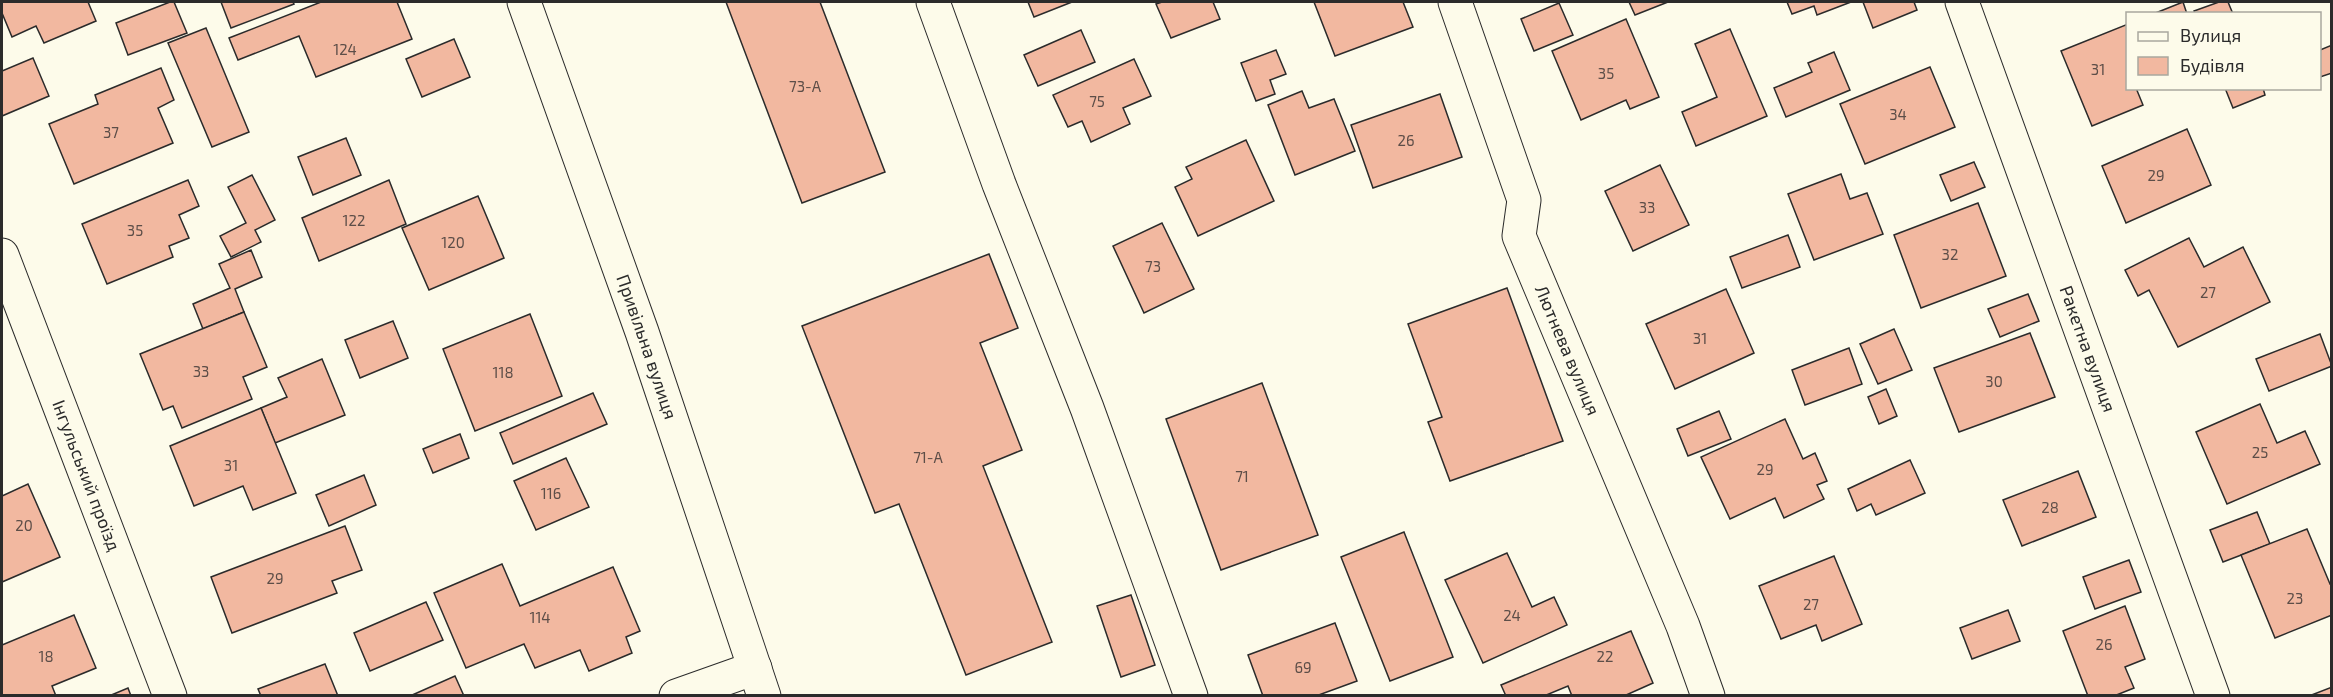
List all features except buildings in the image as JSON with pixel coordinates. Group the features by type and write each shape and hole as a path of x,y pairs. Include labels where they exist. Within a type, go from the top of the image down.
{"street":[{"name":"Привільна вулиця","path":"524,2 642,332 759,682"},
{"path":"933,2 999,184 1087,408 1191,696"},
{"name":"Лютнева вулиця","path":"1455,2 1524,200 1519,236 1683,626 1708,696"},
{"name":"Ракетна вулиця","path":"1962,2 2213,696"},
{"name":"Інгульський проїзд","path":"2,255 170,696"},
{"path":"676,696 759,682"}]}
